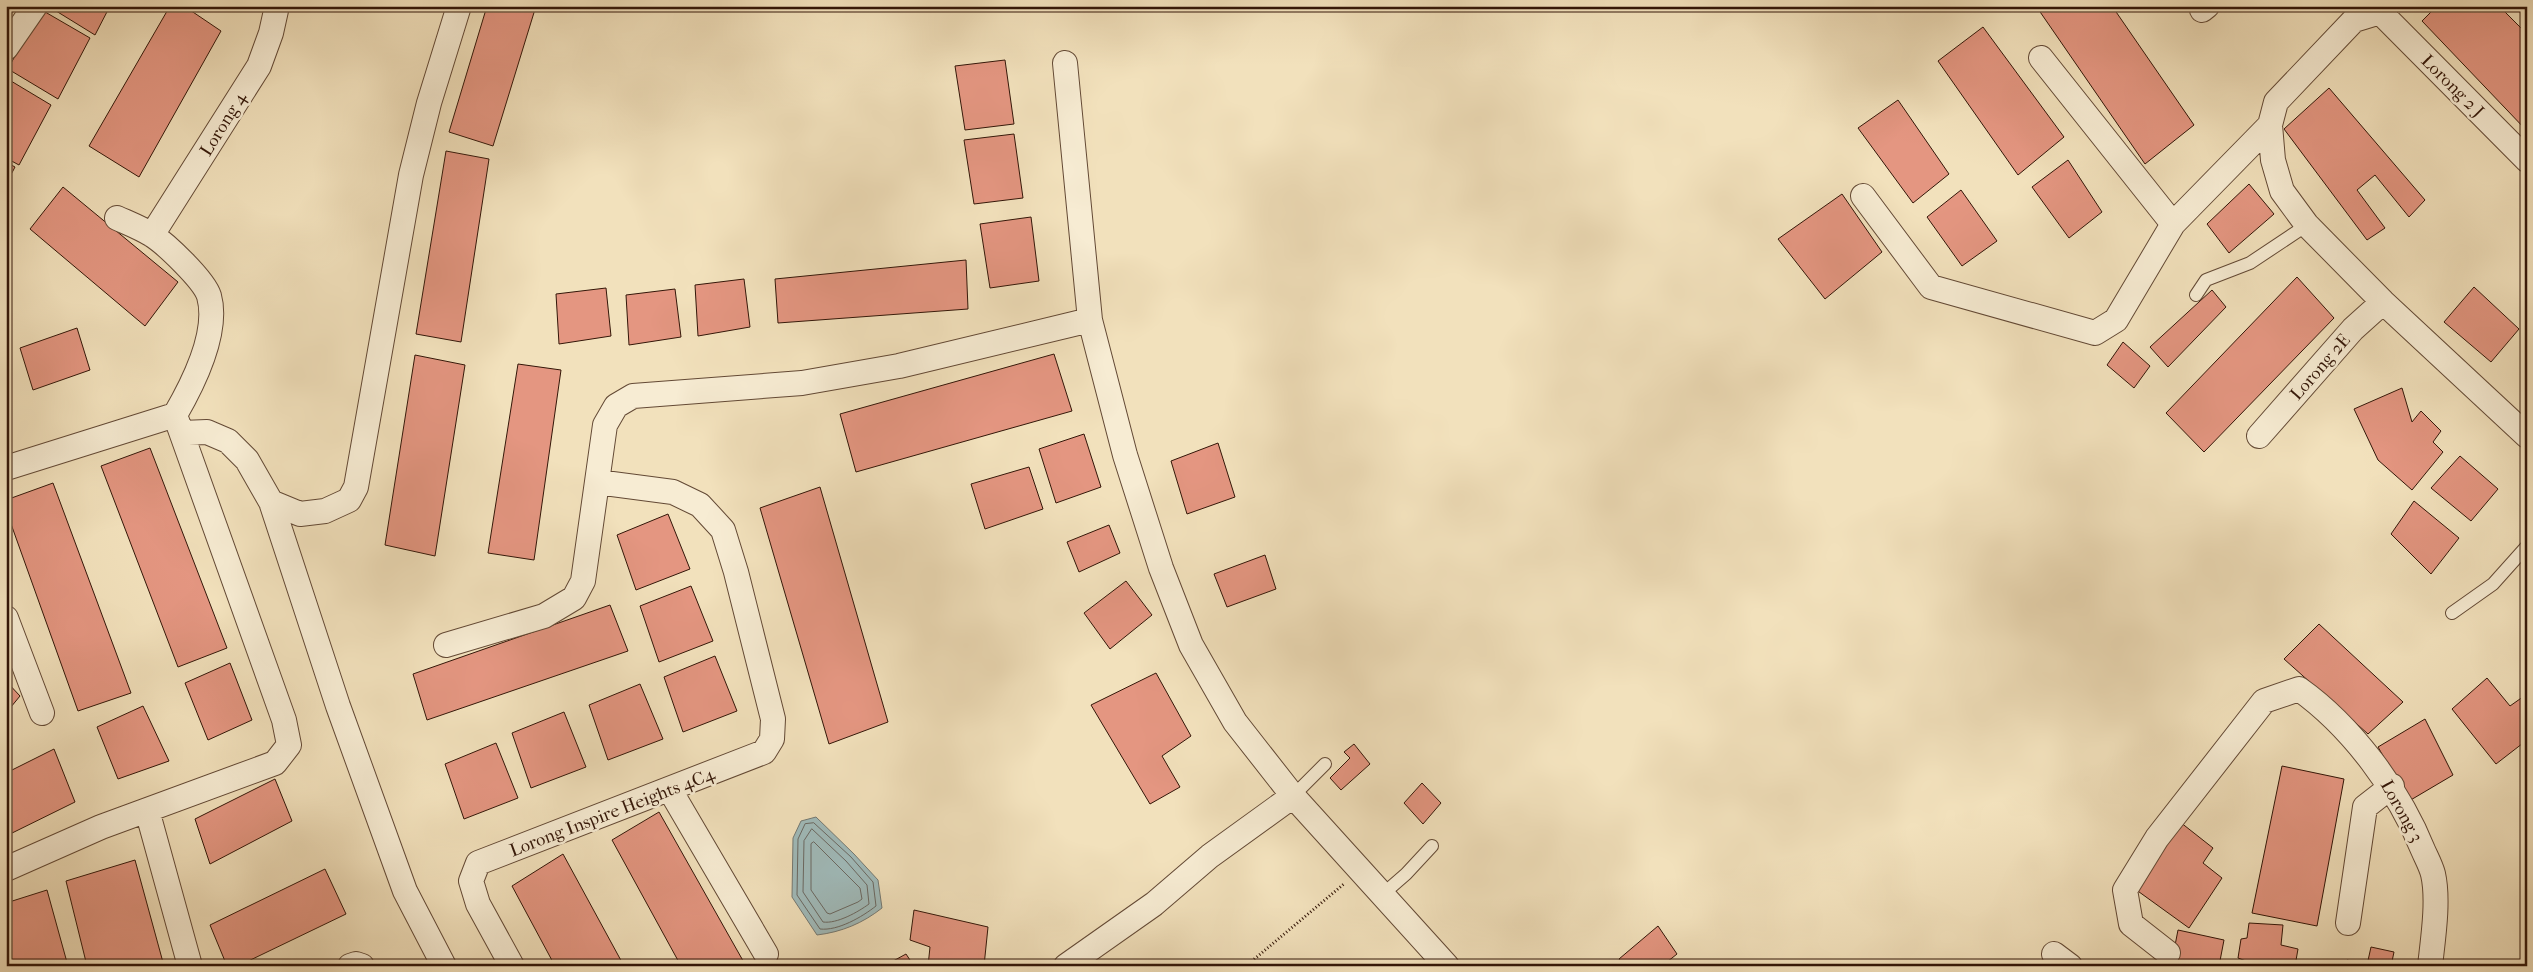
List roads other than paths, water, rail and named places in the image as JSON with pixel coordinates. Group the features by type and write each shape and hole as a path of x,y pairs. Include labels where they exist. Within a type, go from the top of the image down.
{"street":[{"path":"6,48 35,6"},
{"name":"Lorong 4","path":"152,235 259,66 271,33 277,6"},
{"path":"271,502 300,514 325,511 349,500 356,486 411,175 429,103 459,6"},
{"path":"2383,9 2350,13 2276,102 2270,125 2273,160 2282,191 2307,225 2383,302 2527,436"},
{"name":"Lorong 2 J","path":"2383,9 2527,160"},
{"path":"2041,58 2173,224"},
{"path":"1065,63 1090,320 1125,455 1162,568 1191,645 1235,722 1293,796 1447,966"},
{"path":"1863,196 1931,287 2095,333 2116,320 2173,224 2270,125"},
{"path":"6,870 101,827 275,763 289,745 284,720 179,424 194,383 212,319 208,294 187,265 152,235 117,218"},
{"name":"Lorong 2E","path":"2259,436 2353,329 2383,302"},
{"path":"446,646 544,616 574,598 583,581 605,425 616,406 633,396 802,384 898,366 1090,320"},
{"path":"6,468 179,424 207,432 228,441 247,460 271,502 338,706 405,891 444,966"},
{"name":"Lorong Inspire Heights 4C4","path":"512,966 478,904 471,881 478,863 764,752 772,739 773,720 736,572 723,530 700,505 673,492 597,482"},
{"path":"6,618 42,713"},
{"name":"Lorong 3","path":"2168,953 2132,924 2125,890 2157,838 2264,701 2299,689 2323,706 2392,786 2411,820 2433,874 2435,924 2430,966"},
{"path":"2348,924 2365,807 2392,786"},
{"path":"670,790 766,954"},
{"path":"1066,966 1154,904 1210,856 1293,796"},
{"path":"147,810 190,966"}],"lane":[{"path":"2196,295 2206,280 2250,263 2307,225"},
{"path":"2452,613 2493,584 2527,546"},
{"path":"1293,796 1325,764"},
{"path":"1383,894 1406,874 1432,846"}],"water":[{"path":"816,817 878,880 882,908 852,926 835,932 817,935 792,897 793,838 801,821"}]}
